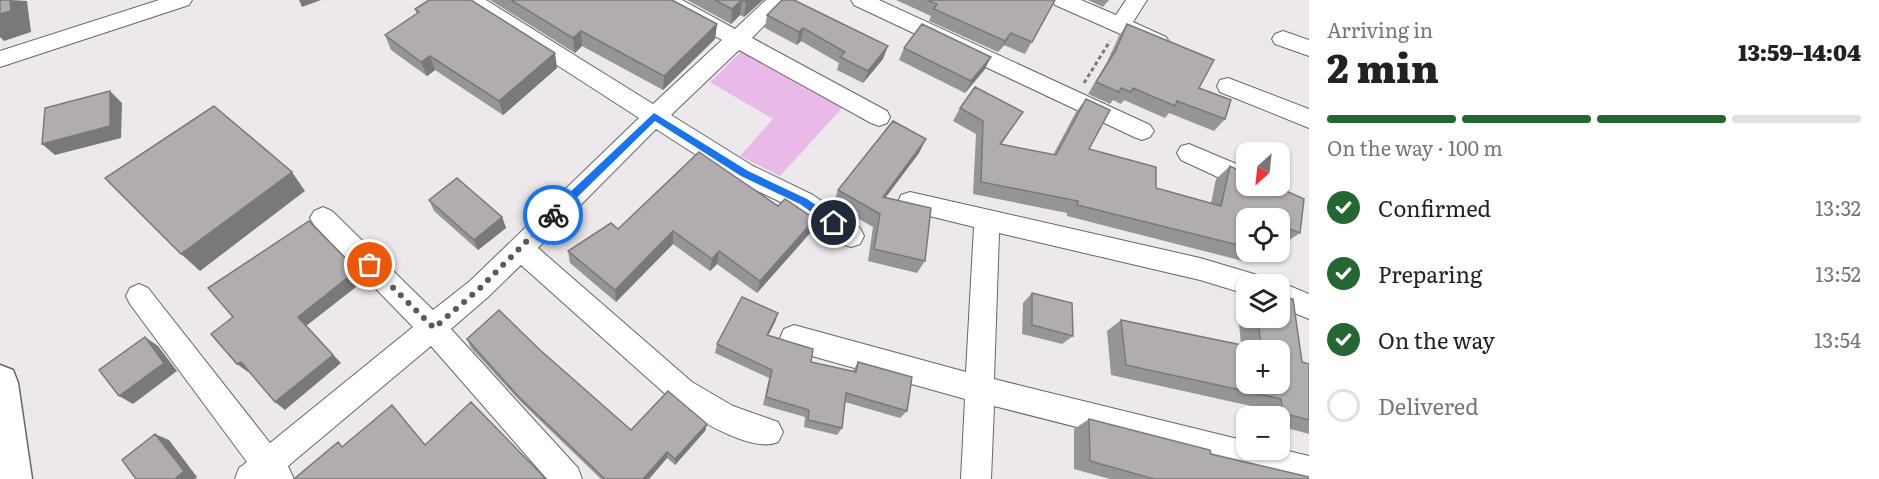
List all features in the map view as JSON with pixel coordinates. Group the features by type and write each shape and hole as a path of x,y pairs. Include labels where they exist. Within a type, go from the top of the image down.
{"main road":[{"path":"0,383 12,479"}],"street":[{"path":"0,59 182,0"},
{"path":"471,0 744,173 804,202 851,236"},
{"path":"666,0 879,117"},
{"path":"139,296 266,474 479,289 654,117 779,0"},
{"path":"861,0 1142,131"},
{"path":"1062,0 1173,48"},
{"path":"1120,25 1137,0"},
{"path":"1283,39 1309,48"},
{"path":"1228,86 1309,119"},
{"path":"1190,153 1236,174"},
{"path":"910,202 1236,279"},
{"path":"323,218 434,328 567,479"},
{"path":"976,479 987,221"},
{"path":"520,248 706,411 740,425 768,432"},
{"path":"1290,298 1309,307"},
{"path":"794,338 980,389 1309,471"}],"path":[{"path":"1074,99 1120,25"}],"shaded area":[{"path":"742,51 842,108 780,176 740,156 773,119 710,82"}],"building":[{"path":"0,0 10,0 11,11 0,14"},
{"path":"429,0 471,0 555,53 499,101 430,56 421,62 385,35 419,12 415,9"},
{"path":"511,0 672,0 717,24 664,76 581,31 573,38"},
{"path":"715,0 742,0 732,9"},
{"path":"782,0 794,0 888,46 868,71 840,57 845,52 803,28 799,32 767,15"},
{"path":"927,0 1055,0 1032,42 1011,33 1005,41 934,9 937,4"},
{"path":"922,24 991,57 971,81 904,48"},
{"path":"1127,24 1214,60 1199,88 1231,100 1225,119 1177,101 1175,106 1133,88 1131,92 1121,88 1119,92 1096,82 1116,50"},
{"path":"975,87 1023,112 1000,144 1056,155 1086,99 1110,110 1089,149 1156,167 1156,188 1221,206 1230,166 1236,169 1236,196 1290,196 1290,193 1304,199 1300,233 1290,229 1290,208 1236,208 1236,245 1077,205 1078,201 981,182 983,121 960,108"},
{"path":"110,91 110,126 42,144 45,108"},
{"path":"214,106 292,172 181,254 105,178"},
{"path":"893,121 926,139 883,197 931,208 925,261 874,249 880,214 838,190"},
{"path":"699,152 778,206 785,199 815,219 760,281 719,251 712,259 673,231 615,290 568,251 611,223 618,229"},
{"path":"457,178 502,217 474,240 429,200"},
{"path":"309,221 357,270 298,317 333,355 275,402 241,362 237,364 211,334 233,317 208,288"},
{"path":"1032,293 1072,303 1073,336 1032,325"},
{"path":"742,297 778,313 767,335 813,349 811,362 856,372 858,362 912,377 907,411 846,393 842,428 808,420 809,410 766,397 772,370 717,344"},
{"path":"1290,298 1293,299 1302,362 1309,364 1309,420 1290,415 1290,406 1282,406 1281,399 1258,394 1290,394 1290,340 1260,340 1259,328 1290,328"},
{"path":"499,310 540,350 631,430 668,391 707,424 675,459 667,452 643,479 605,479 518,396 467,339"},
{"path":"1121,320 1236,344 1236,389 1126,365"},
{"path":"145,337 164,363 119,396 99,370"},
{"path":"471,402 546,479 294,479 338,442 342,447 392,405 425,445"},
{"path":"1089,419 1210,450 1211,454 1309,477 1309,479 1154,479 1090,461"},
{"path":"155,434 184,471 175,479 136,479 122,460"}],"way so far":[{"path":"370,265 434,328 479,289 553,215"}],"route":[{"path":"553,215 654,117 744,173 804,202 834,223"}]}
